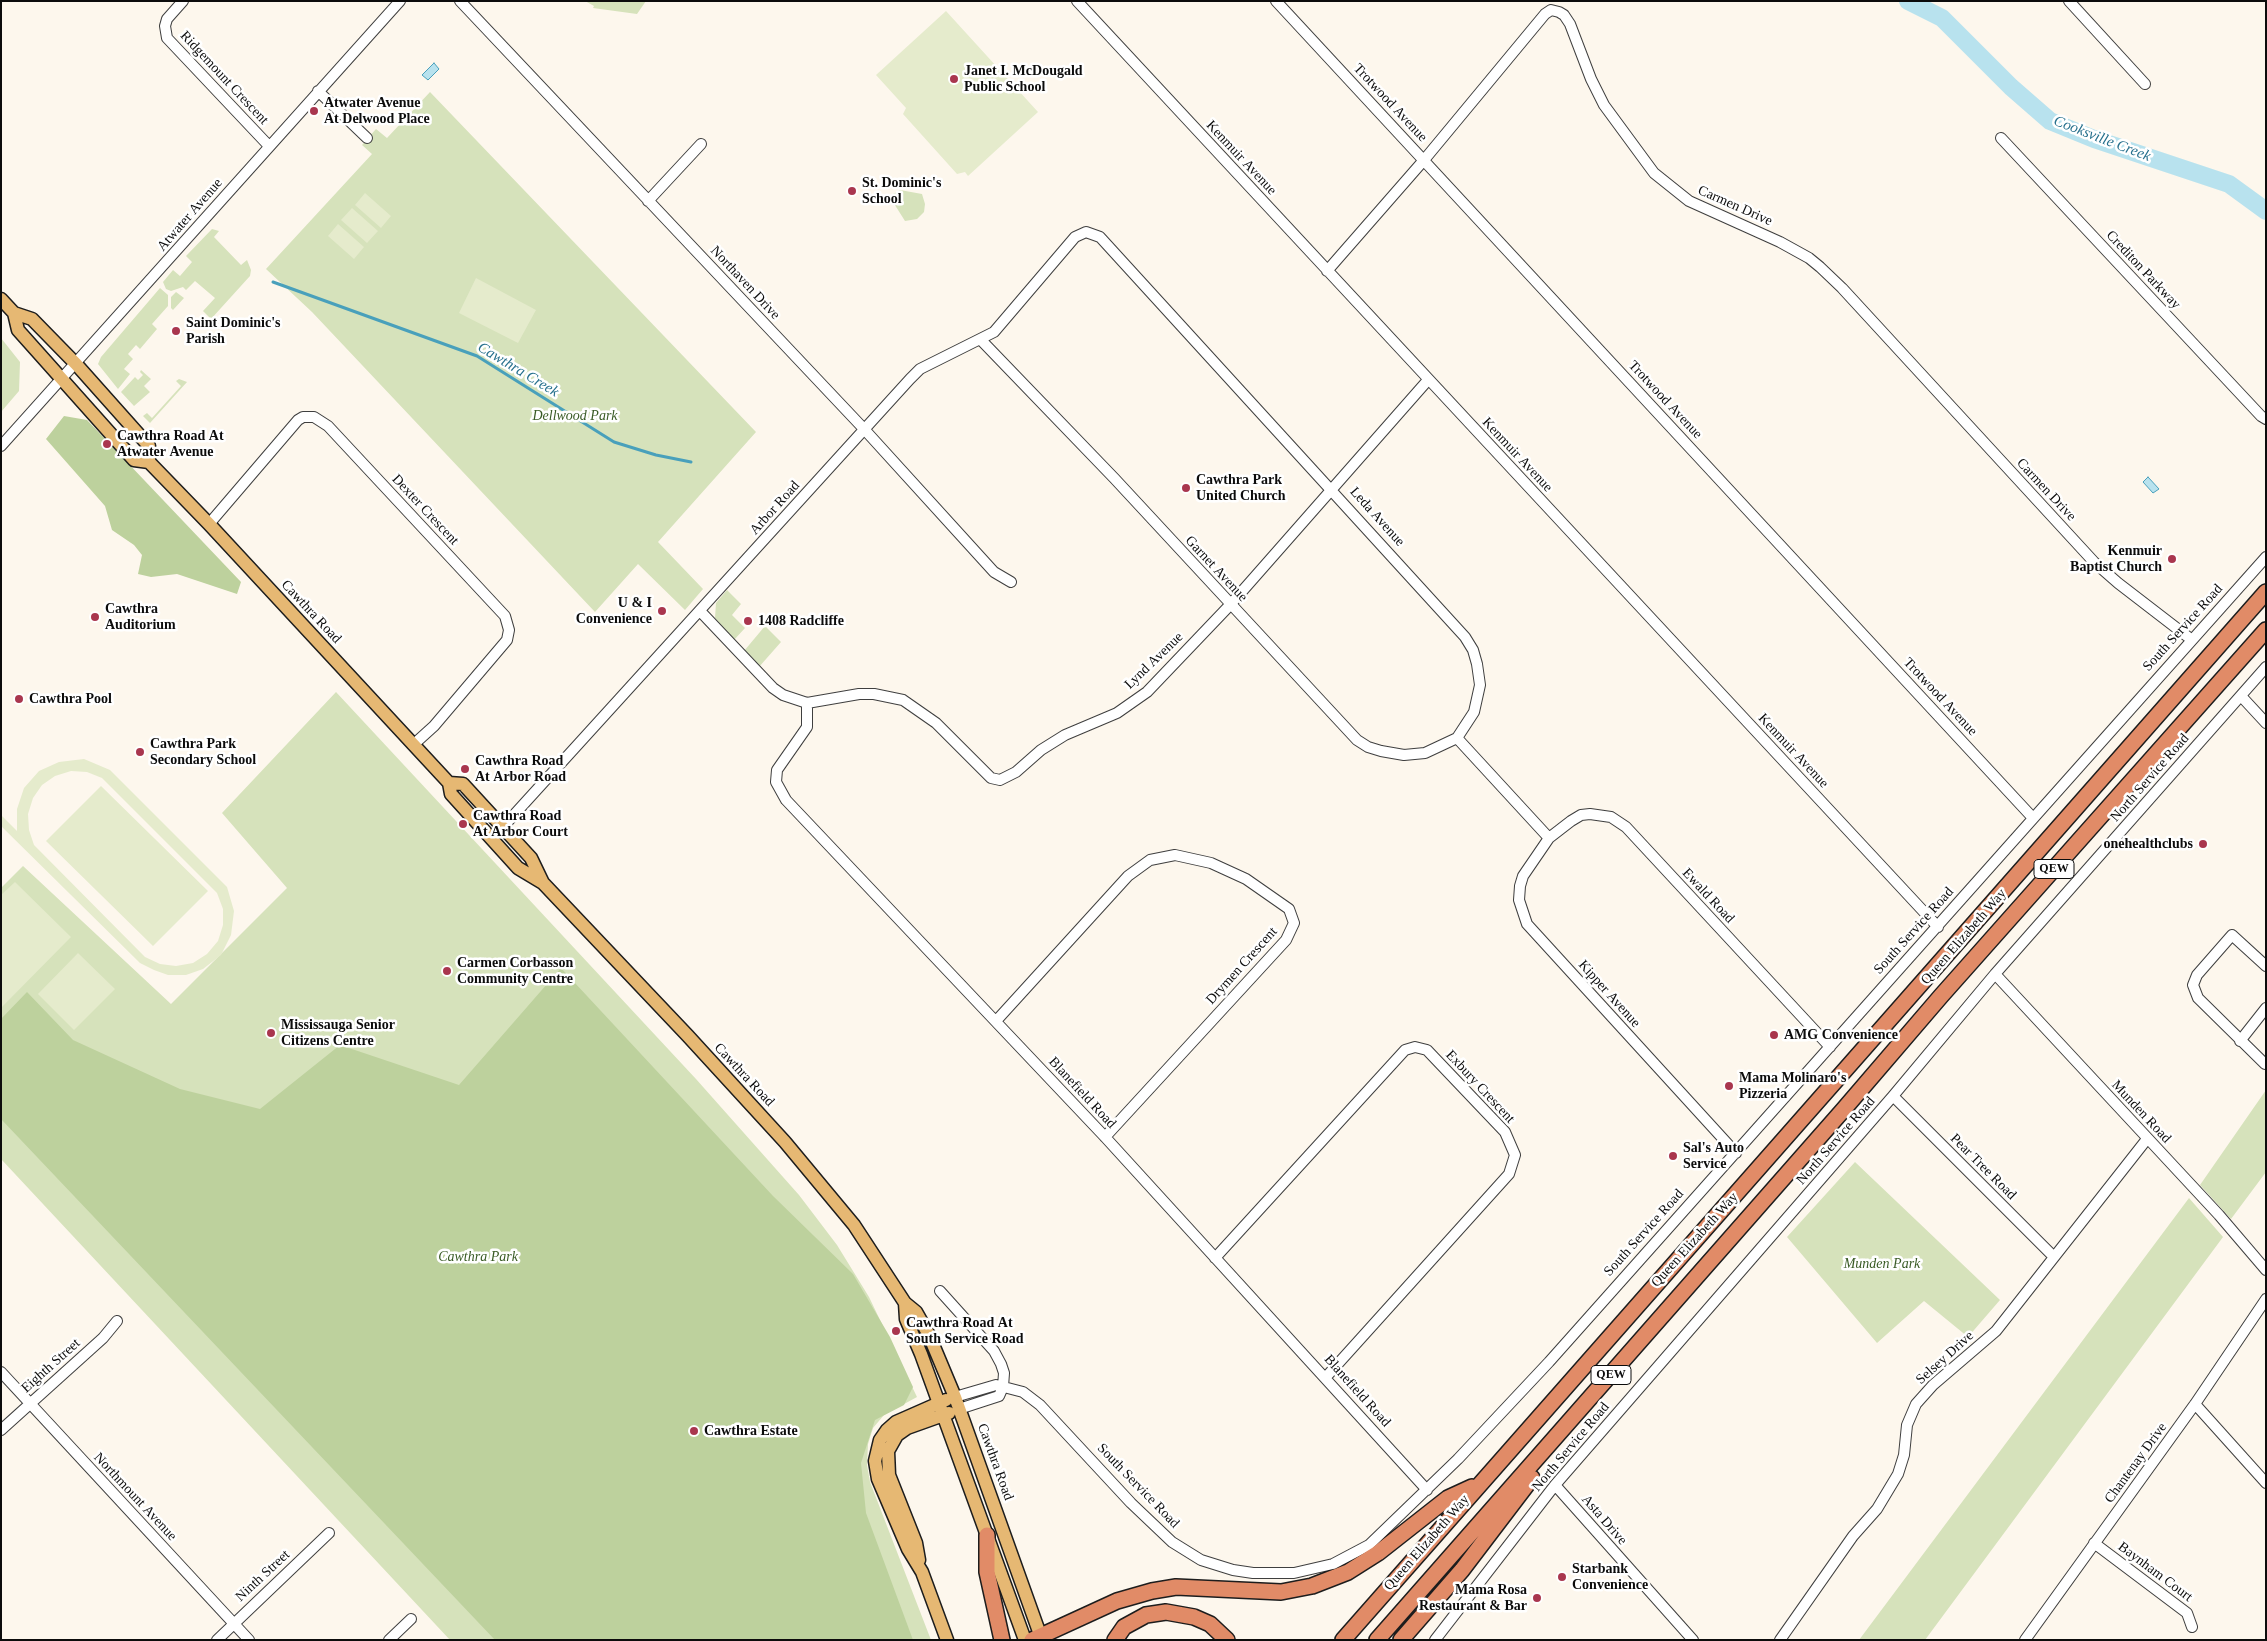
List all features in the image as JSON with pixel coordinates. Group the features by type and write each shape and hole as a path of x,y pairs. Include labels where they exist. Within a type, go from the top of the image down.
{"highway":[{"name":"Queen Elizabeth Way","path":"1343,1640 2266,592"},
{"name":"Queen Elizabeth Way","path":"1377,1640 1941,996 2266,630"},
{"path":"1401,1640 1462,1570 1546,1461 1594,1393"},
{"path":"1038,1638 1118,1601 1152,1591 1176,1587 1281,1592 1312,1586 1348,1572 1378,1552 1448,1498 1478,1485"},
{"path":"987,1535 987,1572 1002,1640"},
{"path":"1114,1640 1124,1628 1146,1615 1166,1612 1194,1617 1210,1624 1228,1640"}],"main road":[{"name":"Cawthra Road","path":"1,299 14,313 18,330 134,460 149,462 209,524 449,783 451,794 518,868 542,884 785,1142 854,1225 905,1303 916,1312 929,1335 957,1403 1038,1638"},
{"name":"Cawthra Road","path":"14,313 32,318 76,364 149,446 149,462"},
{"name":"Cawthra Road","path":"449,783 463,784 531,858 542,884"},
{"name":"Cawthra Road","path":"905,1303 906,1319 941,1409 1025,1640"},
{"path":"947,1640 922,1572 908,1549 878,1479 875,1461 880,1440 887,1430 903,1418 957,1403"}],"street":[{"name":"Ridgemount Crescent","path":"183,1 167,19 165,26 167,38 269,146"},
{"name":"Atwater Avenue","path":"1,446 400,1"},
{"name":"Northaven Drive","path":"460,1 864,429 994,572 1011,582"},
{"name":"Kenmuir Avenue","path":"1077,1 1938,927"},
{"name":"Trotwood Avenue","path":"1276,1 2033,818"},
{"path":"2069,1 2145,84"},
{"name":"Carmen Drive","path":"1327,271 1424,160 1545,14 1551,10 1559,12 1564,15 1570,24 1590,79 1604,105 1635,150 1654,173 1689,201 1780,242 1808,258 1826,272 2094,562 2192,640"},
{"path":"318,91 367,138"},
{"name":"Crediton Parkway","path":"2001,138 2254,409 2266,418"},
{"path":"648,201 701,144"},
{"name":"Arbor Road","path":"492,839 920,369 994,332 1075,237 1086,232 1100,237"},
{"name":"Leda Avenue","path":"1100,237 1456,625 1473,650 1479,676 1474,712 1457,738"},
{"name":"Garnet Avenue","path":"981,340 1114,478 1346,729 1368,747 1392,754 1414,755 1433,750 1457,738"},
{"name":"Lynd Avenue","path":"807,703 860,694 874,694 903,700 936,723 992,778 1000,780 1016,772 1042,750 1066,735 1117,713 1147,692 1230,605 1428,380"},
{"name":"Dexter Crescent","path":"209,524 298,420 303,417 314,416 328,426 505,616 509,630 507,640 434,726 413,745"},
{"name":"South Service Road","path":"1004,1388 1023,1392 1040,1405 1131,1503 1172,1542 1201,1560 1233,1570 1253,1573 1287,1574 1333,1564 1369,1546 1427,1490 1549,1362 2266,557"},
{"path":"700,611 773,688 783,695 807,703"},
{"name":"North Service Road","path":"1435,1640 1555,1485 1892,1096 1995,974 2266,667"},
{"path":"2241,696 2266,723"},
{"name":"Blanefield Road","path":"807,703 807,726 777,770 776,782 779,792 1105,1137 1214,1258 1326,1377 1427,1490"},
{"path":"1457,738 1549,838"},
{"name":"Ewald Road","path":"1549,838 1581,815 1590,814 1611,817 1626,827 1830,1047"},
{"name":"Kipper Avenue","path":"1549,838 1527,869 1520,886 1519,900 1527,924 1736,1153"},
{"name":"Drymen Crescent","path":"996,1021 1128,876 1150,860 1176,855 1211,863 1246,879 1289,909 1294,923 1286,940 1105,1137"},
{"path":"2265,1064 2198,998 2194,989 2197,975 2232,935 2266,966"},
{"name":"Munden Road","path":"1995,974 2219,1215 2266,1270"},
{"path":"2240,1041 2266,1008"},
{"name":"Exbury Crescent","path":"1214,1258 1405,1050 1416,1047 1427,1050 1505,1132 1515,1155 1508,1174 1326,1377"},
{"name":"Pear Tree Road","path":"1892,1096 2054,1257"},
{"name":"Selsey Drive","path":"1780,1640 1853,1536 1877,1509 1898,1474 1904,1455 1907,1426 1916,1404 1933,1385 1996,1331 2147,1138"},
{"path":"940,1291 994,1351 1001,1364 1004,1388 999,1396 957,1403"},
{"name":"Chantenay Drive","path":"2024,1640 2195,1404 2266,1299"},
{"name":"Eighth Street","path":"1,1430 103,1338 117,1321"},
{"name":"Northmount Avenue","path":"1,1372 249,1640"},
{"path":"2195,1404 2266,1484"},
{"name":"Asta Drive","path":"1555,1485 1694,1640"},
{"name":"Ninth Street","path":"216,1640 329,1533"},
{"name":"Baynham Court","path":"2094,1543 2187,1613 2192,1627"},
{"path":"388,1640 411,1619"}],"green space":[{"path":"585,1 646,1 637,14 593,8 594,6"},
{"path":"946,11 1038,112 968,176 965,172 957,174 903,114 906,108 876,75"},
{"name":"Dellwood Park","path":"430,92 756,432 658,542 703,589 685,610 638,564 595,612 312,312 266,269 372,154 362,145 376,129 387,138"},
{"path":"900,190 922,194 925,204 924,212 917,219 905,221 893,202 893,194"},
{"path":"365,193 391,216 381,228 355,205"},
{"path":"352,208 378,231 367,243 341,220"},
{"path":"338,224 364,247 354,259 328,236"},
{"path":"212,229 219,231 214,237 241,265 247,260 251,270 250,276 211,319 203,311 215,298 195,281 186,290 183,287 171,291 166,289 163,282 173,270 180,276 192,262 186,256"},
{"path":"476,278 536,310 518,343 459,313"},
{"path":"160,288 168,295 168,306 152,324 157,329 140,349 136,345 128,354 133,359 124,369 130,374 118,389 98,364 101,357"},
{"path":"176,292 184,298 173,310 171,308 171,297"},
{"path":"1,338 20,362 19,391 1,412"},
{"path":"141,370 151,379 144,386 150,392 134,406 121,392 135,377 138,380 143,375 140,372"},
{"path":"179,379 187,382 150,423 143,416 147,413 152,418 181,386 176,381"},
{"path":"64,416 87,420 241,582 237,594 177,574 151,577 138,574 142,555 134,545 112,530 105,506 46,439"},
{"path":"727,590 741,604 732,615 745,628 734,640 715,618 716,603"},
{"path":"765,626 781,642 759,667 744,651"},
{"name":"Cawthra Park","path":"336,692 696,1079 799,1195 837,1245 869,1297 917,1397 884,1415 873,1428 868,1444 867,1465 870,1482 931,1640 450,1640 1,1159 1,888 23,866 171,1004 287,888 222,813"},
{"path":"84,759 110,770 227,887 234,911 231,935 221,955 203,969 186,975 168,975 140,963 1,826 1,815 17,831 17,809 24,788 39,771 59,762","holes":["71,771 87,772 102,778 217,893 223,909 223,925 218,941 207,954 193,963 176,966 160,964 145,957 34,845 29,830 28,814 33,798 42,785 55,776"]},
{"path":"101,786 208,891 153,946 46,841"},
{"path":"15,882 71,937 1,1008 1,895"},
{"path":"78,953 115,989 74,1030 38,994"},
{"name":"Cawthra Park","path":"561,968 773,1196 853,1274 890,1337 913,1387 904,1405 875,1420 861,1463 866,1513 913,1640 495,1640 1,1119 1,1019 27,992 73,1040 180,1089 260,1109 340,1045 459,1085"},
{"path":"2266,1090 2266,1172 2231,1219 2200,1185"},
{"name":"Munden Park","path":"1855,1162 2000,1300 1968,1337 1924,1301 1877,1343 1787,1237"},
{"path":"2189,1198 2223,1237 1925,1640 1859,1640"}],"water":[{"path":"434,63 439,69 428,80 422,75"},
{"path":"2148,477 2159,489 2153,493 2143,482"}],"waterway":[{"name":"Cooksville Creek","path":"1908,1 1942,18 2011,87 2050,121 2094,139 2229,184 2266,211"},
{"name":"Cawthra Creek","path":"273,282 477,356 614,442 656,455 691,462"}],"place":[{"name":"Janet I. McDougald Public School","path":"954,79"},
{"name":"Atwater Avenue At Delwood Place","path":"314,111"},
{"name":"St. Dominic's School","path":"852,191"},
{"name":"Saint Dominic's Parish","path":"176,331"},
{"name":"Cawthra Road At Atwater Avenue","path":"107,444"},
{"name":"Cawthra Park United Church","path":"1186,488"},
{"name":"Kenmuir Baptist Church","path":"2172,559"},
{"name":"U & I Convenience","path":"662,611"},
{"name":"Cawthra Auditorium","path":"95,617"},
{"name":"1408 Radcliffe","path":"748,621"},
{"name":"Cawthra Pool","path":"19,699"},
{"name":"Cawthra Park Secondary School","path":"140,752"},
{"name":"Cawthra Road At Arbor Road","path":"465,769"},
{"name":"Cawthra Road At Arbor Court","path":"463,824"},
{"name":"onehealthclubs","path":"2203,844"},
{"name":"Carmen Corbasson Community Centre","path":"447,971"},
{"name":"Mississauga Senior Citizens Centre","path":"271,1033"},
{"name":"AMG Convenience","path":"1774,1035"},
{"name":"Mama Molinaro's Pizzeria","path":"1729,1086"},
{"name":"Sal's Auto Service","path":"1673,1156"},
{"name":"Cawthra Road At South Service Road","path":"896,1331"},
{"name":"Cawthra Estate","path":"694,1431"},
{"name":"Starbank Convenience","path":"1562,1577"},
{"name":"Mama Rosa Restaurant & Bar","path":"1537,1598"}]}
